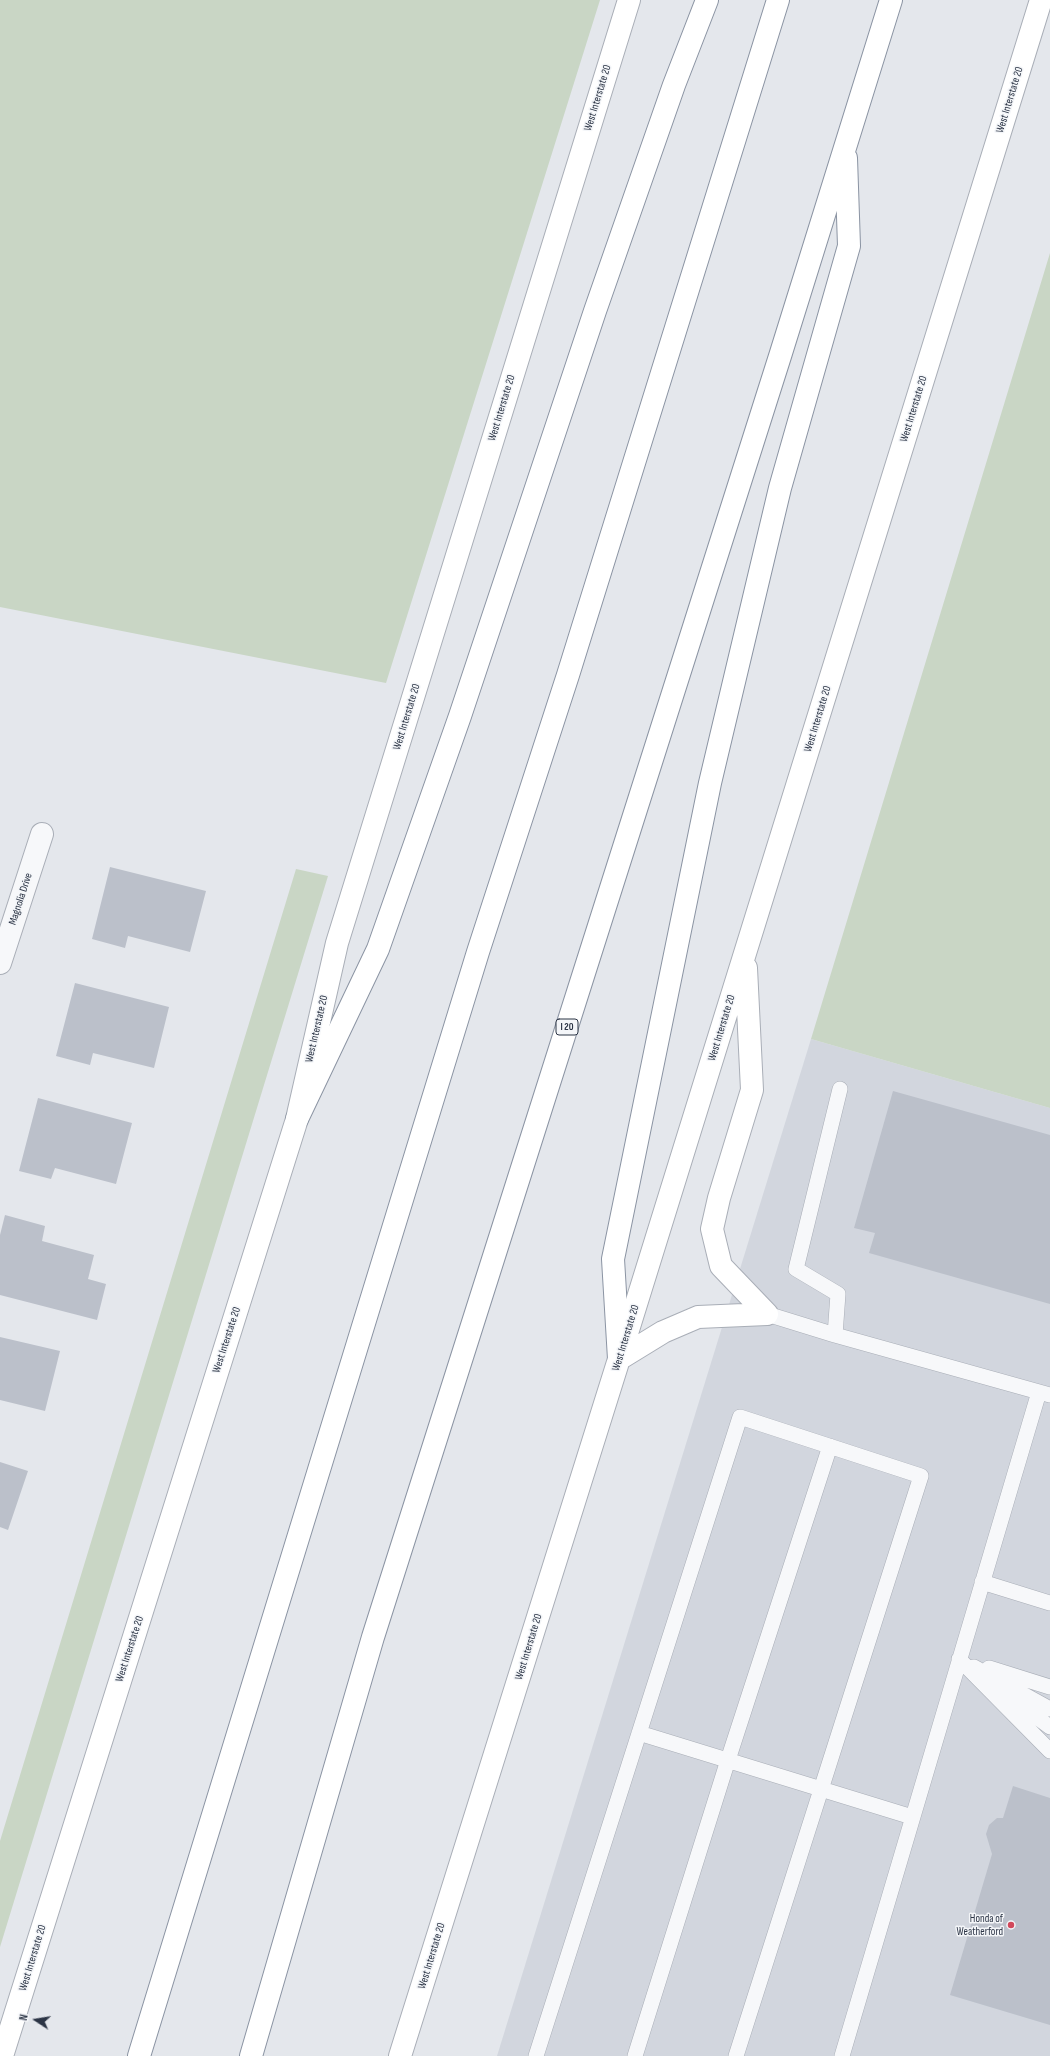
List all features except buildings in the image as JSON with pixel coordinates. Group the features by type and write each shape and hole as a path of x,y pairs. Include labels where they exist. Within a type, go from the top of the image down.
{"main road":[{"name":"West Interstate 20","path":"2,2056 297,1119 337,943 629,0"},
{"path":"297,1119 378,949 460,716 595,311 674,86 707,0"},
{"path":"139,2056 478,952 568,675 778,0"},
{"name":"I 20","path":"251,2056 373,1637 781,352 890,0"},
{"name":"West Interstate 20","path":"400,2056 619,1359 1041,0"},
{"path":"767,1314 698,1318 663,1332 619,1359 613,1259 710,783 780,488 849,246 846,141"},
{"path":"746,951 752,1090 719,1198 712,1229 721,1266 767,1314"}],"street":[{"name":"Magnolia Drive","path":"0,963 42,834"}],"lane":[{"path":"835,1335 838,1294 796,1268 840,1089"},
{"path":"767,1314 835,1335 1044,1393 982,1582 842,2056"},
{"path":"536,2056 740,1417 921,1476 820,1788 736,2056"},
{"path":"635,2056 728,1760 830,1446"},
{"path":"982,1582 1050,1603"},
{"path":"959,1659 1050,1687"},
{"path":"959,1659 1050,1710"},
{"path":"959,1659 1050,1727"},
{"path":"959,1659 1050,1739"},
{"path":"959,1659 1050,1751"},
{"path":"639,1733 912,1817"}],"shaded area":[{"path":"811,1039 1050,1108 1050,2056 497,2056"}],"green space":[{"path":"0,0 600,0 386,683 0,607"},
{"path":"1050,253 1050,1108 811,1039"},
{"path":"296,869 328,876 0,1947 0,1841"}],"place":[{"name":"Honda of Weatherford","path":"1011,1925"}]}
